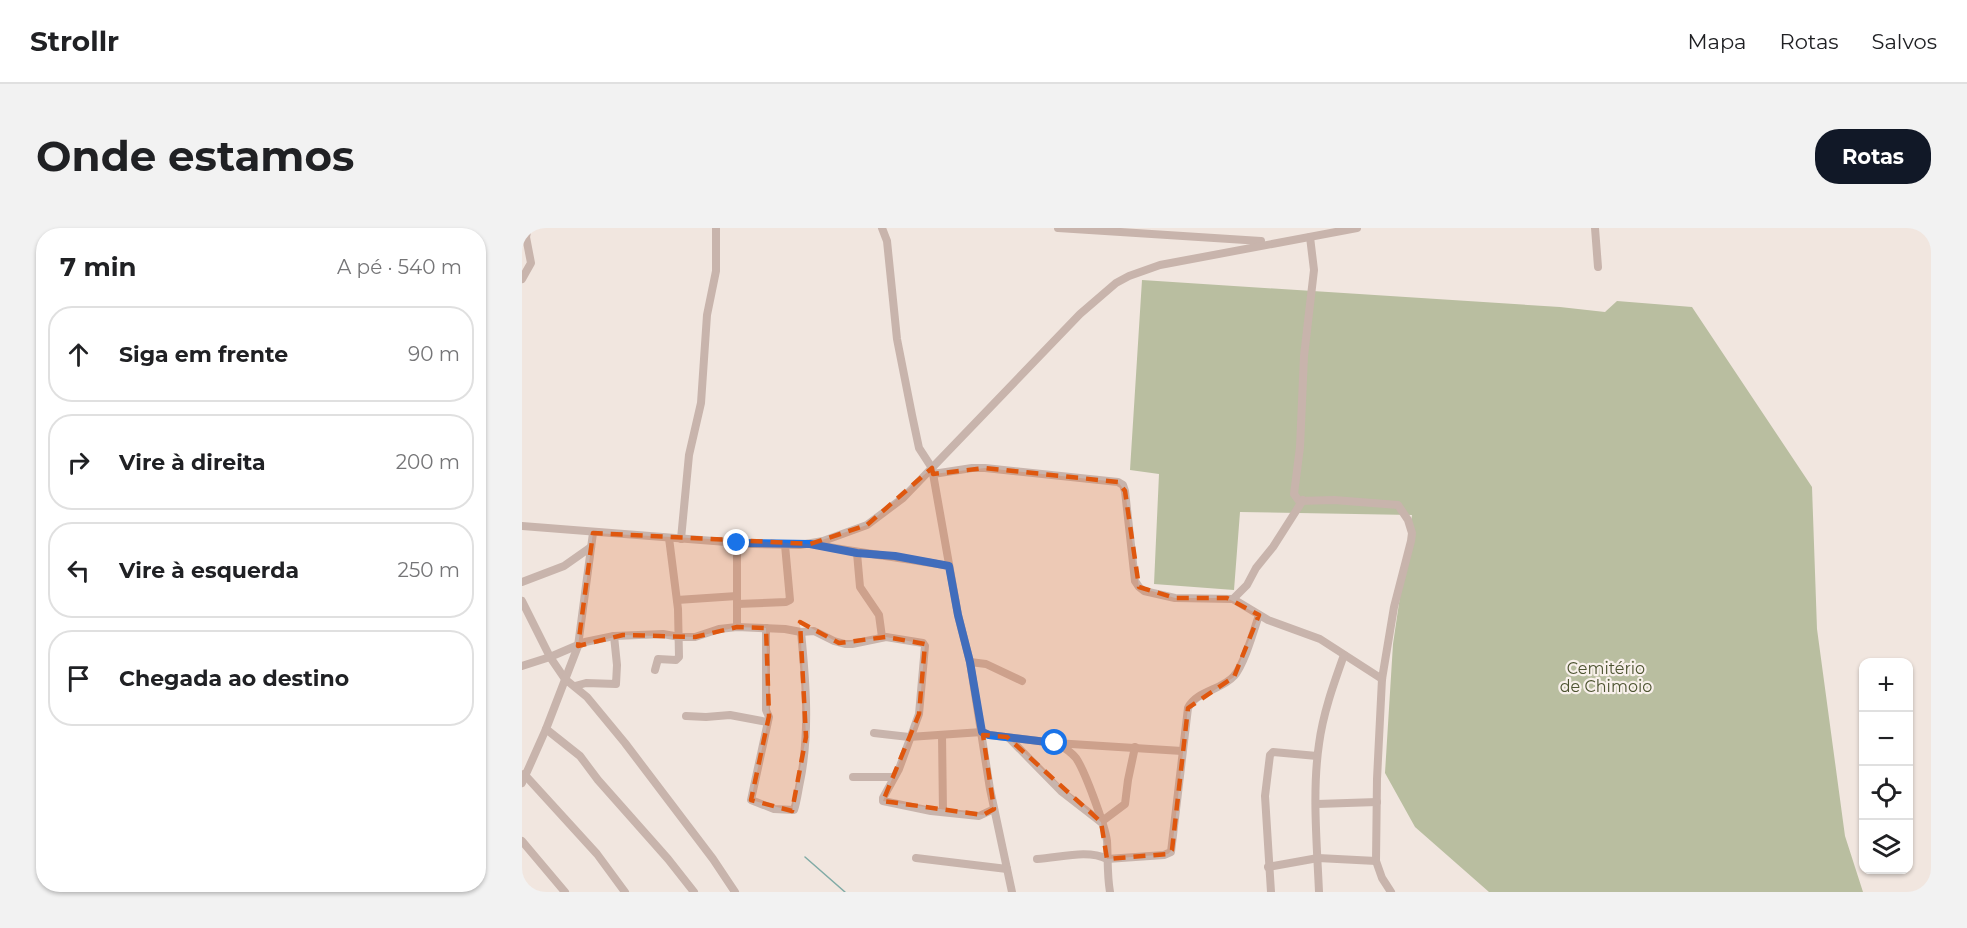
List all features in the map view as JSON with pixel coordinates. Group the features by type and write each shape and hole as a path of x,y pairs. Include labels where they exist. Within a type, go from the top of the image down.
{"street":[{"path":"522,279 531,262 526,237 528,228"},
{"path":"681,539 689,455 701,403 707,315 716,271 717,228"},
{"path":"882,228 889,250 897,339 922,455 932,471 958,615 970,662 994,809 1012,892"},
{"path":"1058,228 1116,229 1274,242"},
{"path":"810,544 867,525 903,498 932,471 1080,314 1116,283 1160,265 1357,228"},
{"path":"1595,228 1598,267"},
{"path":"1310,237 1314,270 1304,356 1300,447 1294,494 1299,501 1334,500 1398,505 1408,520 1411,541 1395,607 1382,679 1376,861 1390,892"},
{"path":"932,471 985,468 1118,482 1123,485 1125,491 1135,581 1144,591 1175,598 1233,599 1287,628 1320,639 1382,679"},
{"path":"1233,599 1247,585 1256,568 1273,547 1303,501"},
{"path":"522,526 737,543 810,544 949,566"},
{"path":"593,533 578,646 546,729 523,777 597,854 625,892"},
{"path":"655,670 656,662 660,658 678,659 680,637 669,538"},
{"path":"737,543 737,627"},
{"path":"677,600 786,602 790,600 784,545"},
{"path":"522,582 564,566 591,547"},
{"path":"857,553 860,587 879,615 882,637"},
{"path":"522,601 550,657 565,679 575,686 626,742 713,858 735,892"},
{"path":"1037,860 1081,854 1107,859 1164,855 1171,852 1182,751 1190,703 1234,677 1259,615"},
{"path":"522,666 614,636 663,634 695,637 719,629 737,627 814,631 845,644 882,637 924,643 919,714 898,769 883,798 885,803 979,816 994,809"},
{"path":"766,628 767,722 751,800 774,809 792,810 795,808 797,797 806,737 805,667 801,632"},
{"path":"575,686 586,683 616,684 614,636"},
{"path":"1319,892 1317,756 1332,689 1344,655"},
{"path":"970,662 986,664 1022,681"},
{"path":"686,716 730,715 767,722"},
{"path":"546,729 580,756 694,892"},
{"path":"874,733 909,737 982,732 1009,738 1055,743 1182,751"},
{"path":"942,735 943,812"},
{"path":"1009,738 1058,788 1101,822"},
{"path":"1055,743 1076,758 1089,787 1106,836 1110,892"},
{"path":"1101,822 1125,804 1135,747"},
{"path":"1270,892 1265,787 1271,753 1317,756"},
{"path":"852,777 893,777"},
{"path":"1317,804 1377,802"},
{"path":"522,841 565,892"},
{"path":"916,858 1007,869"},
{"path":"1268,867 1318,858 1376,861"}],"highlighted area":[{"path":"932,468 933,474 985,468 1118,482 1125,491 1139,587 1175,598 1227,598 1259,615 1234,677 1188,708 1172,850 1168,854 1107,859 1101,822 1007,737 983,735 994,809 983,815 883,801 919,714 925,644 886,637 839,643 800,622 806,737 792,811 751,800 769,716 766,628 737,627 695,637 623,635 578,646 593,533 810,544 867,525"}],"green space":[{"name":"Cemitério de Chimoio","path":"1142,280 1560,307 1605,312 1617,301 1692,307 1812,487 1817,629 1845,836 1863,892 1489,892 1415,827 1385,773 1393,644 1412,515 1240,512 1234,590 1154,584 1159,474 1130,470"}],"waterway":[{"path":"805,857 845,892"}],"route":[{"path":"737,543 810,544 949,566 970,662 982,732 989,735 1055,743"}]}
